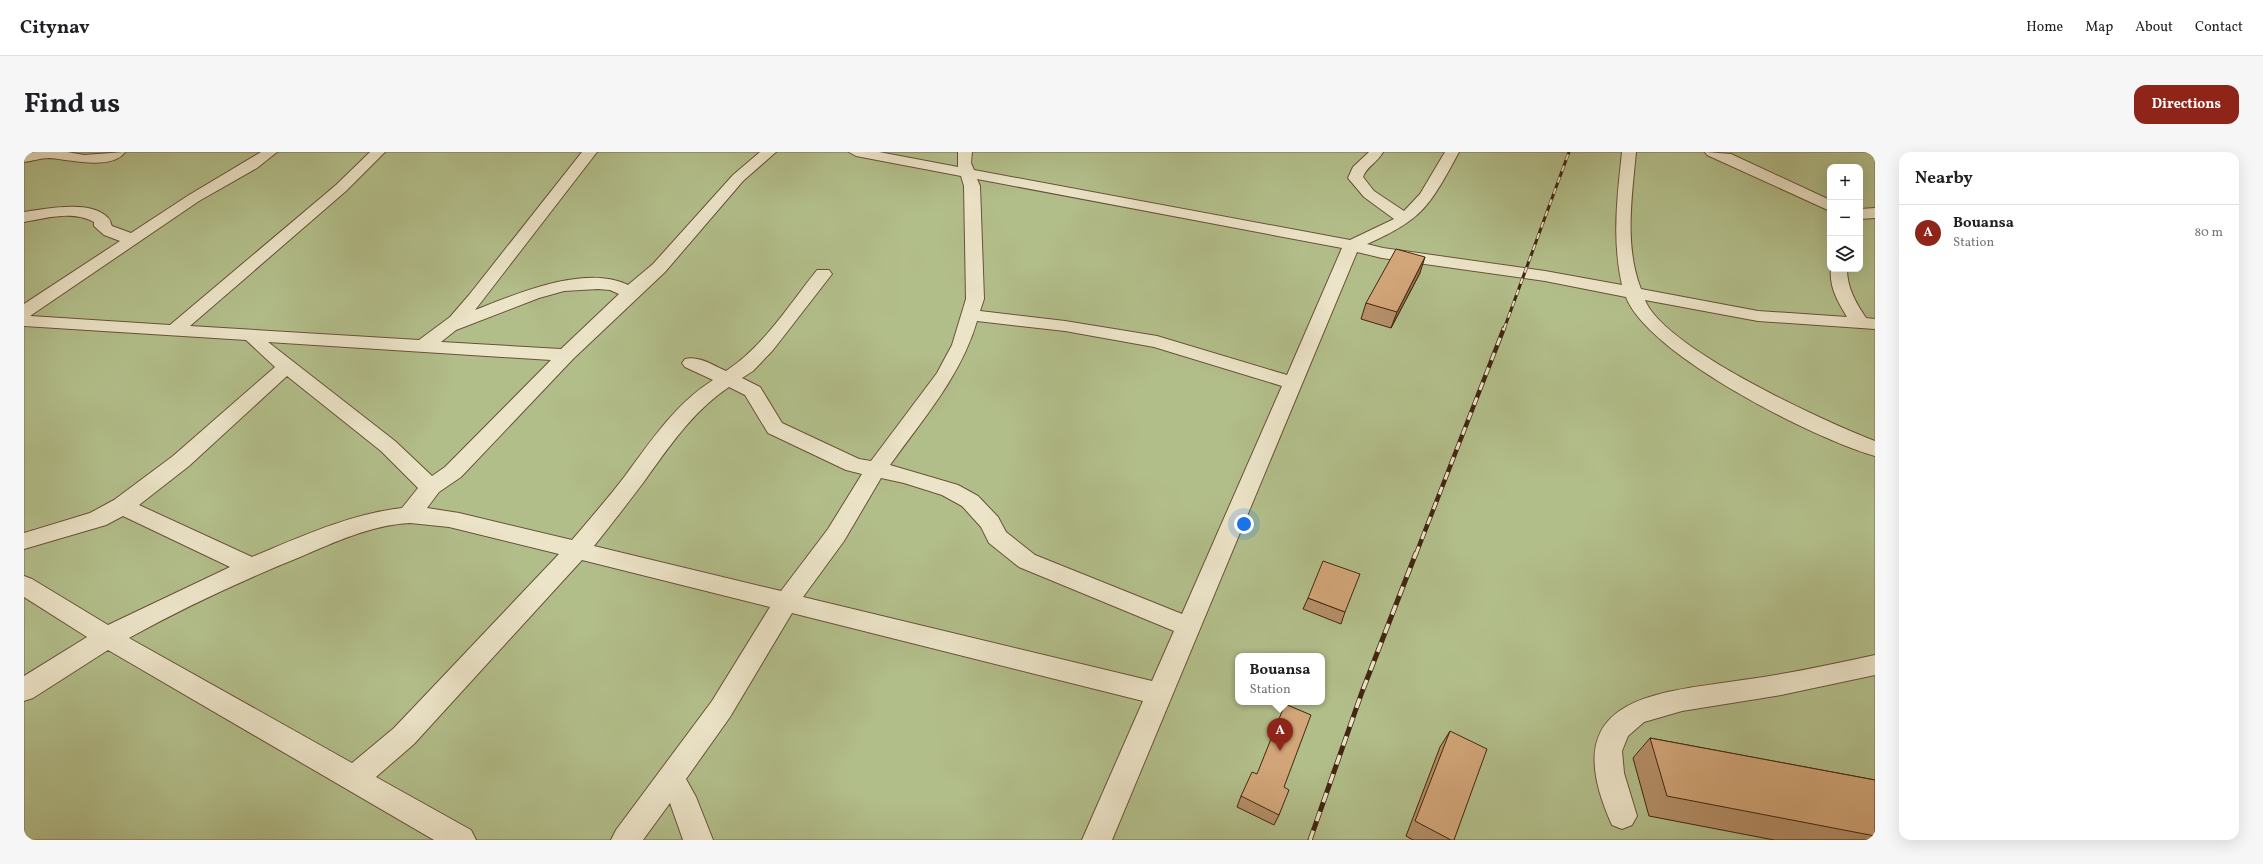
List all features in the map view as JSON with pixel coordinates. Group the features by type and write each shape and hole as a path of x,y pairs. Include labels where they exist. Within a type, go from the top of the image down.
{"street":[{"path":"24,158 55,153 82,159 95,159 118,152"},
{"path":"24,312 194,198 252,165 270,152"},
{"path":"174,331 236,275 341,188 378,152"},
{"path":"422,347 450,326 475,299 590,152"},
{"path":"408,516 431,488 453,472 566,355 630,293 659,268 683,243 738,178 769,152"},
{"path":"856,152 966,162 1352,245 1382,253 1545,276 1634,294 1758,316 1867,323"},
{"path":"1376,152 1374,157 1356,171 1355,178 1369,194 1403,218"},
{"path":"1097,840 1352,245 1403,218 1414,210 1427,193 1452,152"},
{"path":"1629,152 1622,229 1624,252 1634,294 1646,317 1661,332 1702,362 1782,407 1825,428 1875,449"},
{"path":"1717,153 1827,205"},
{"path":"626,840 721,709 786,602 836,535 876,470 946,374 961,345 975,299 972,186 966,162"},
{"path":"24,217 59,213 90,215 102,220 102,226 108,232 121,237 135,239"},
{"path":"1863,214 1875,213"},
{"path":"1839,272 1841,289 1867,323"},
{"path":"353,779 404,736 577,550 617,502 678,420 702,396 729,380 746,367 766,346 823,274"},
{"path":"450,326 533,294 563,286 598,284 614,285 630,293"},
{"path":"970,315 1065,326 1157,342 1293,383"},
{"path":"24,321 566,355"},
{"path":"252,336 287,366 388,446 431,488"},
{"path":"692,363 753,391 775,428 843,460 876,470 907,476 950,490 970,501 990,522 998,537 1027,561 1188,627"},
{"path":"24,541 98,519 122,506 181,461 287,366"},
{"path":"122,506 251,567"},
{"path":"24,690 107,637 156,611 251,567 346,529 379,520 408,516 440,516 1160,694"},
{"path":"24,585 107,637 461,840"},
{"path":"1622,816 1609,770 1608,750 1616,732 1626,719 1636,714 1668,704 1811,680 1875,666"},
{"path":"670,779 682,797 698,840"}],"green space":[{"path":"24,152 1875,152 1875,840 24,840"}],"building":[{"path":"1396,249 1425,257 1397,312 1366,303"},
{"path":"1323,561 1360,574 1345,612 1308,598"},
{"path":"1285,705 1311,715 1284,787 1289,790 1279,815 1241,796 1252,772 1257,774"},
{"path":"1450,731 1487,749 1454,840 1451,840 1415,821"},
{"path":"1650,738 1875,780 1875,836 1667,796"}],"railway":[{"path":"1504,329 1569,152"},
{"path":"1416,554 1504,328"},
{"path":"1310,840 1362,692 1416,553"}],"place":[{"name":"Bouansa","path":"1280,751"}]}
